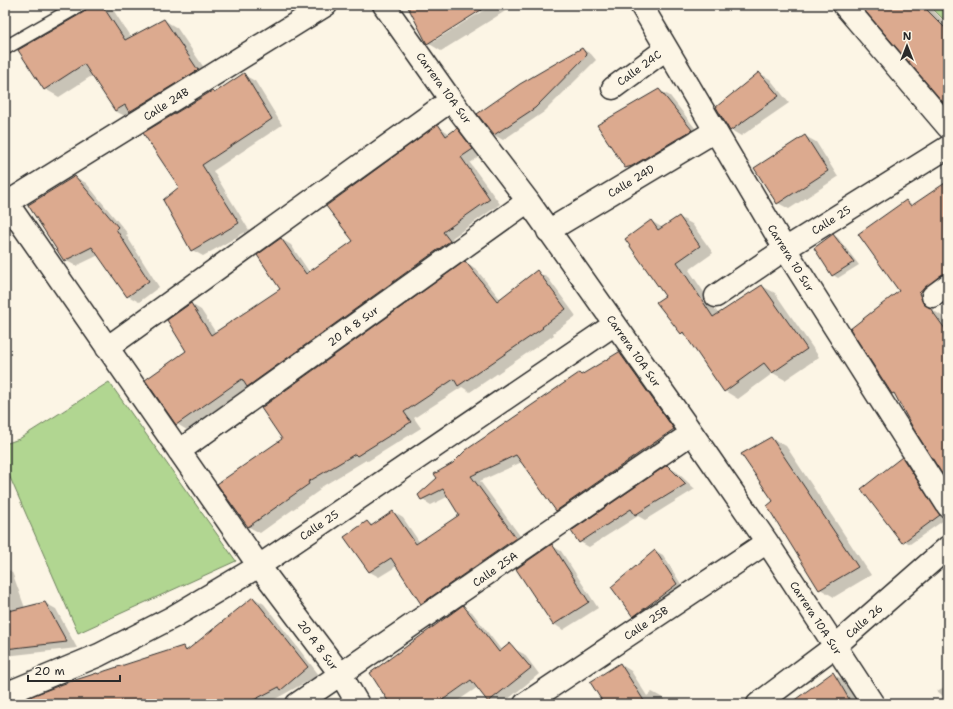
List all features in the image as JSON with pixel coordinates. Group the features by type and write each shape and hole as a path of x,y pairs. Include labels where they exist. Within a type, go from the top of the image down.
{"street":[{"name":"Calle 24B","path":"6,203 326,5"},
{"name":"Carrera 10A Sur","path":"384,5 451,100 528,201 548,232 692,433 767,542 834,647 873,704"},
{"name":"Carrera 10 Sur","path":"641,5 785,249 948,506"},
{"path":"844,5 948,127"},
{"name":"Calle 24C","path":"612,88 666,49"},
{"path":"107,348 451,100"},
{"name":"Calle 24D","path":"548,232 715,131"},
{"name":"Calle 25","path":"716,296 785,249 948,147"},
{"name":"20 A 8 Sur","path":"179,451 528,201"},
{"name":"20 A 8 Sur","path":"6,203 258,566 341,675 358,704"},
{"name":"Calle 25","path":"5,692 15,690 99,655 173,617 258,566 614,324"},
{"name":"Calle 25A","path":"297,704 692,433"},
{"name":"Calle 25B","path":"525,704 767,542"},
{"name":"Calle 26","path":"758,704 834,647 948,547"}],"lane":[{"path":"5,48 80,5"}],"green space":[{"path":"929,5 948,5 948,24"},
{"path":"109,382 236,561 78,633 5,466 5,444 19,439"}],"building":[{"path":"88,5 102,5 125,40 164,19 198,70 129,112 125,105 115,111 84,64 44,90 18,50 84,12"},
{"path":"407,5 489,5 427,44"},
{"path":"860,5 922,5 948,31 948,108"},
{"path":"582,48 587,55 535,108 494,135 477,114 520,84"},
{"path":"759,72 779,96 730,131 716,107"},
{"path":"244,73 272,119 202,165 239,223 191,251 163,200 179,187 143,133 212,91 214,93"},
{"path":"659,89 692,130 632,166 625,168 597,125"},
{"path":"438,124 446,136 457,128 473,149 461,157 490,199 443,232 450,241 247,387 242,379 176,425 145,380 186,351 167,320 191,303 211,335 280,289 257,255 281,238 306,274 353,241 326,206"},
{"path":"805,135 828,171 777,204 754,168"},
{"path":"75,176 118,227 116,229 149,281 127,297 92,247 64,261 28,205"},
{"path":"948,181 948,273 941,275 919,293 923,303 930,308 948,333 948,483 913,428 894,393 892,394 850,329 899,291 858,234 906,200 911,206"},
{"path":"679,216 700,246 677,262 713,317 762,285 807,349 772,373 764,363 724,392 683,332 681,334 656,302 665,296 625,239 651,220 658,230"},
{"path":"833,234 854,262 832,276 814,248"},
{"path":"465,261 497,301 537,270 566,309 542,327 543,328 458,386 454,379 404,412 411,422 357,456 355,454 308,482 309,484 248,527 217,484 282,439 261,408"},
{"path":"619,352 674,429 556,511 516,455 471,476 516,538 421,604 391,558 369,572 344,537 367,521 371,526 393,511 416,544 459,515 443,489 421,500 418,495 437,478 434,474 453,463 466,450 579,373 581,375"},
{"path":"771,437 858,567 819,590 767,506 773,501 741,454"},
{"path":"902,457 940,515 902,543 861,489"},
{"path":"667,465 686,484 635,515 631,509 579,543 571,531"},
{"path":"552,544 589,602 553,625 516,569"},
{"path":"655,550 677,584 633,617 611,587"},
{"path":"253,597 308,667 281,690 279,687 246,704 17,704 16,702 63,684 183,646 186,651"},
{"path":"45,602 67,642 5,649 5,612"},
{"path":"463,605 499,652 510,643 531,668 488,702 471,680 437,704 390,704 370,673"},
{"path":"620,663 646,704 604,704 590,682"},
{"path":"833,672 852,704 789,704"}]}
